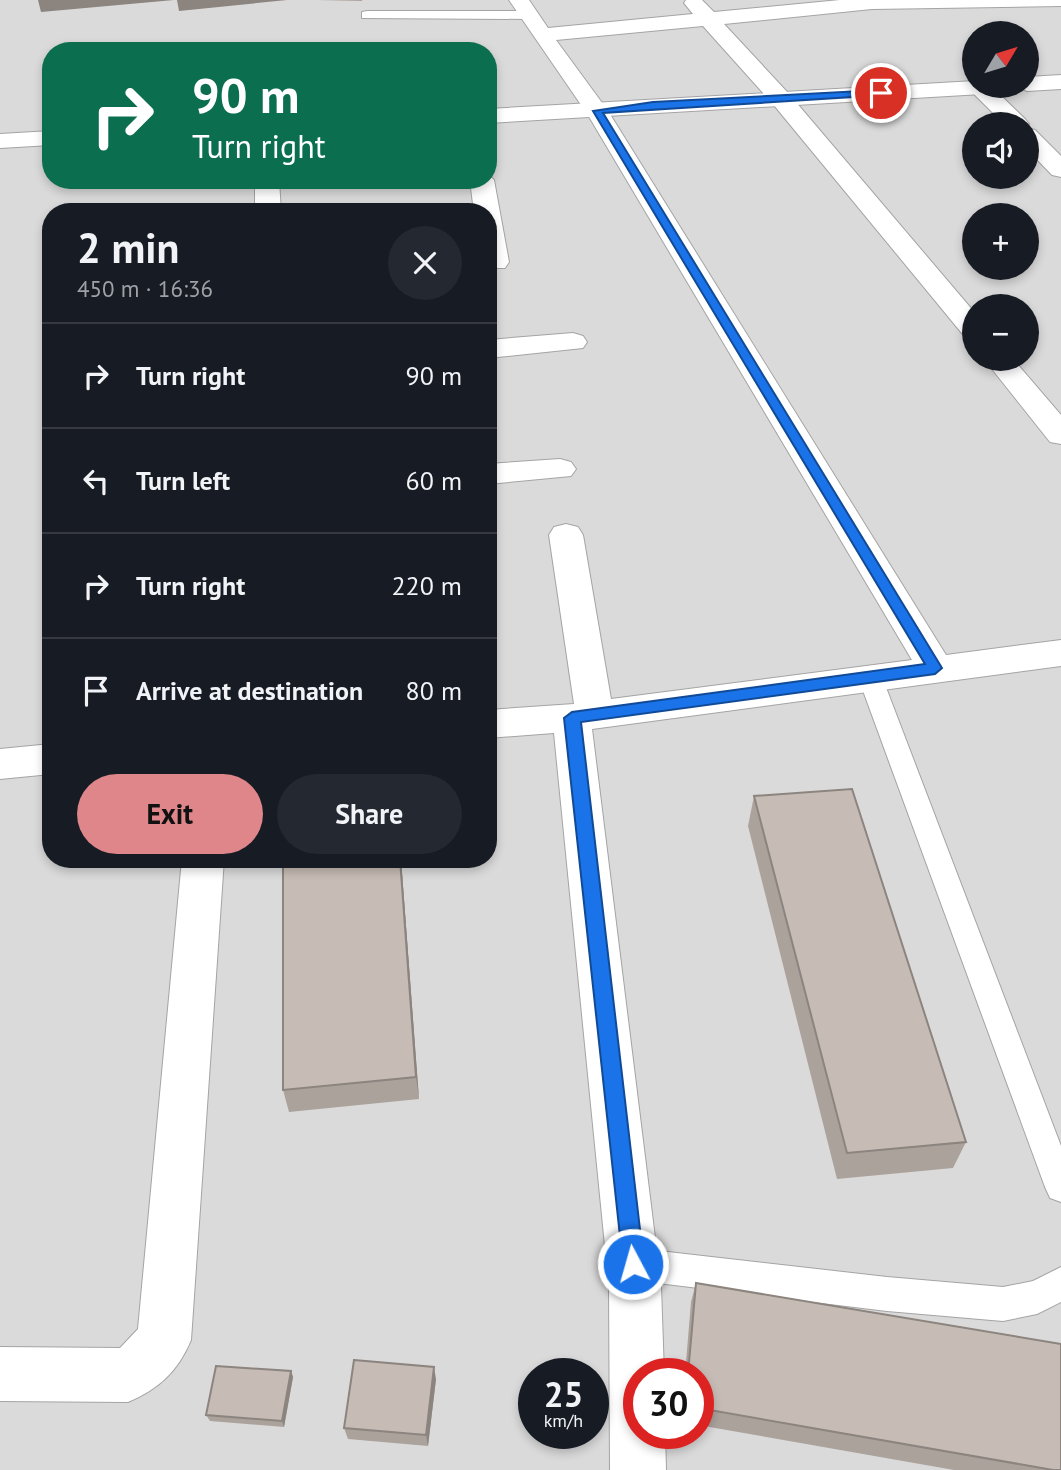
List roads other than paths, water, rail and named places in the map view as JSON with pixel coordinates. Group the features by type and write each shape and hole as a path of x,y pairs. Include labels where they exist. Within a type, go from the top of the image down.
{"street":[{"path":"692,0 781,99 962,315"},
{"path":"542,35 871,1 1061,0"},
{"path":"524,7 589,104 597,111 935,668"},
{"path":"1040,83 1061,82"},
{"path":"497,116 597,111 653,104 962,88"},
{"path":"0,141 42,139"},
{"path":"1039,147 1061,170"},
{"path":"497,348 573,342"},
{"path":"1008,371 1061,435"},
{"path":"497,473 560,469"},
{"path":"566,535 633,1264 638,1470"},
{"path":"497,723 583,716 1061,653"},
{"path":"0,764 42,760"},
{"path":"0,1374 128,1375 146,1362 164,1340 202,868"}],"lane":[{"path":"367,15 524,7"},
{"path":"870,677 1061,1188"},
{"path":"633,1264 887,1294 1003,1304 1037,1297 1061,1284"}]}
